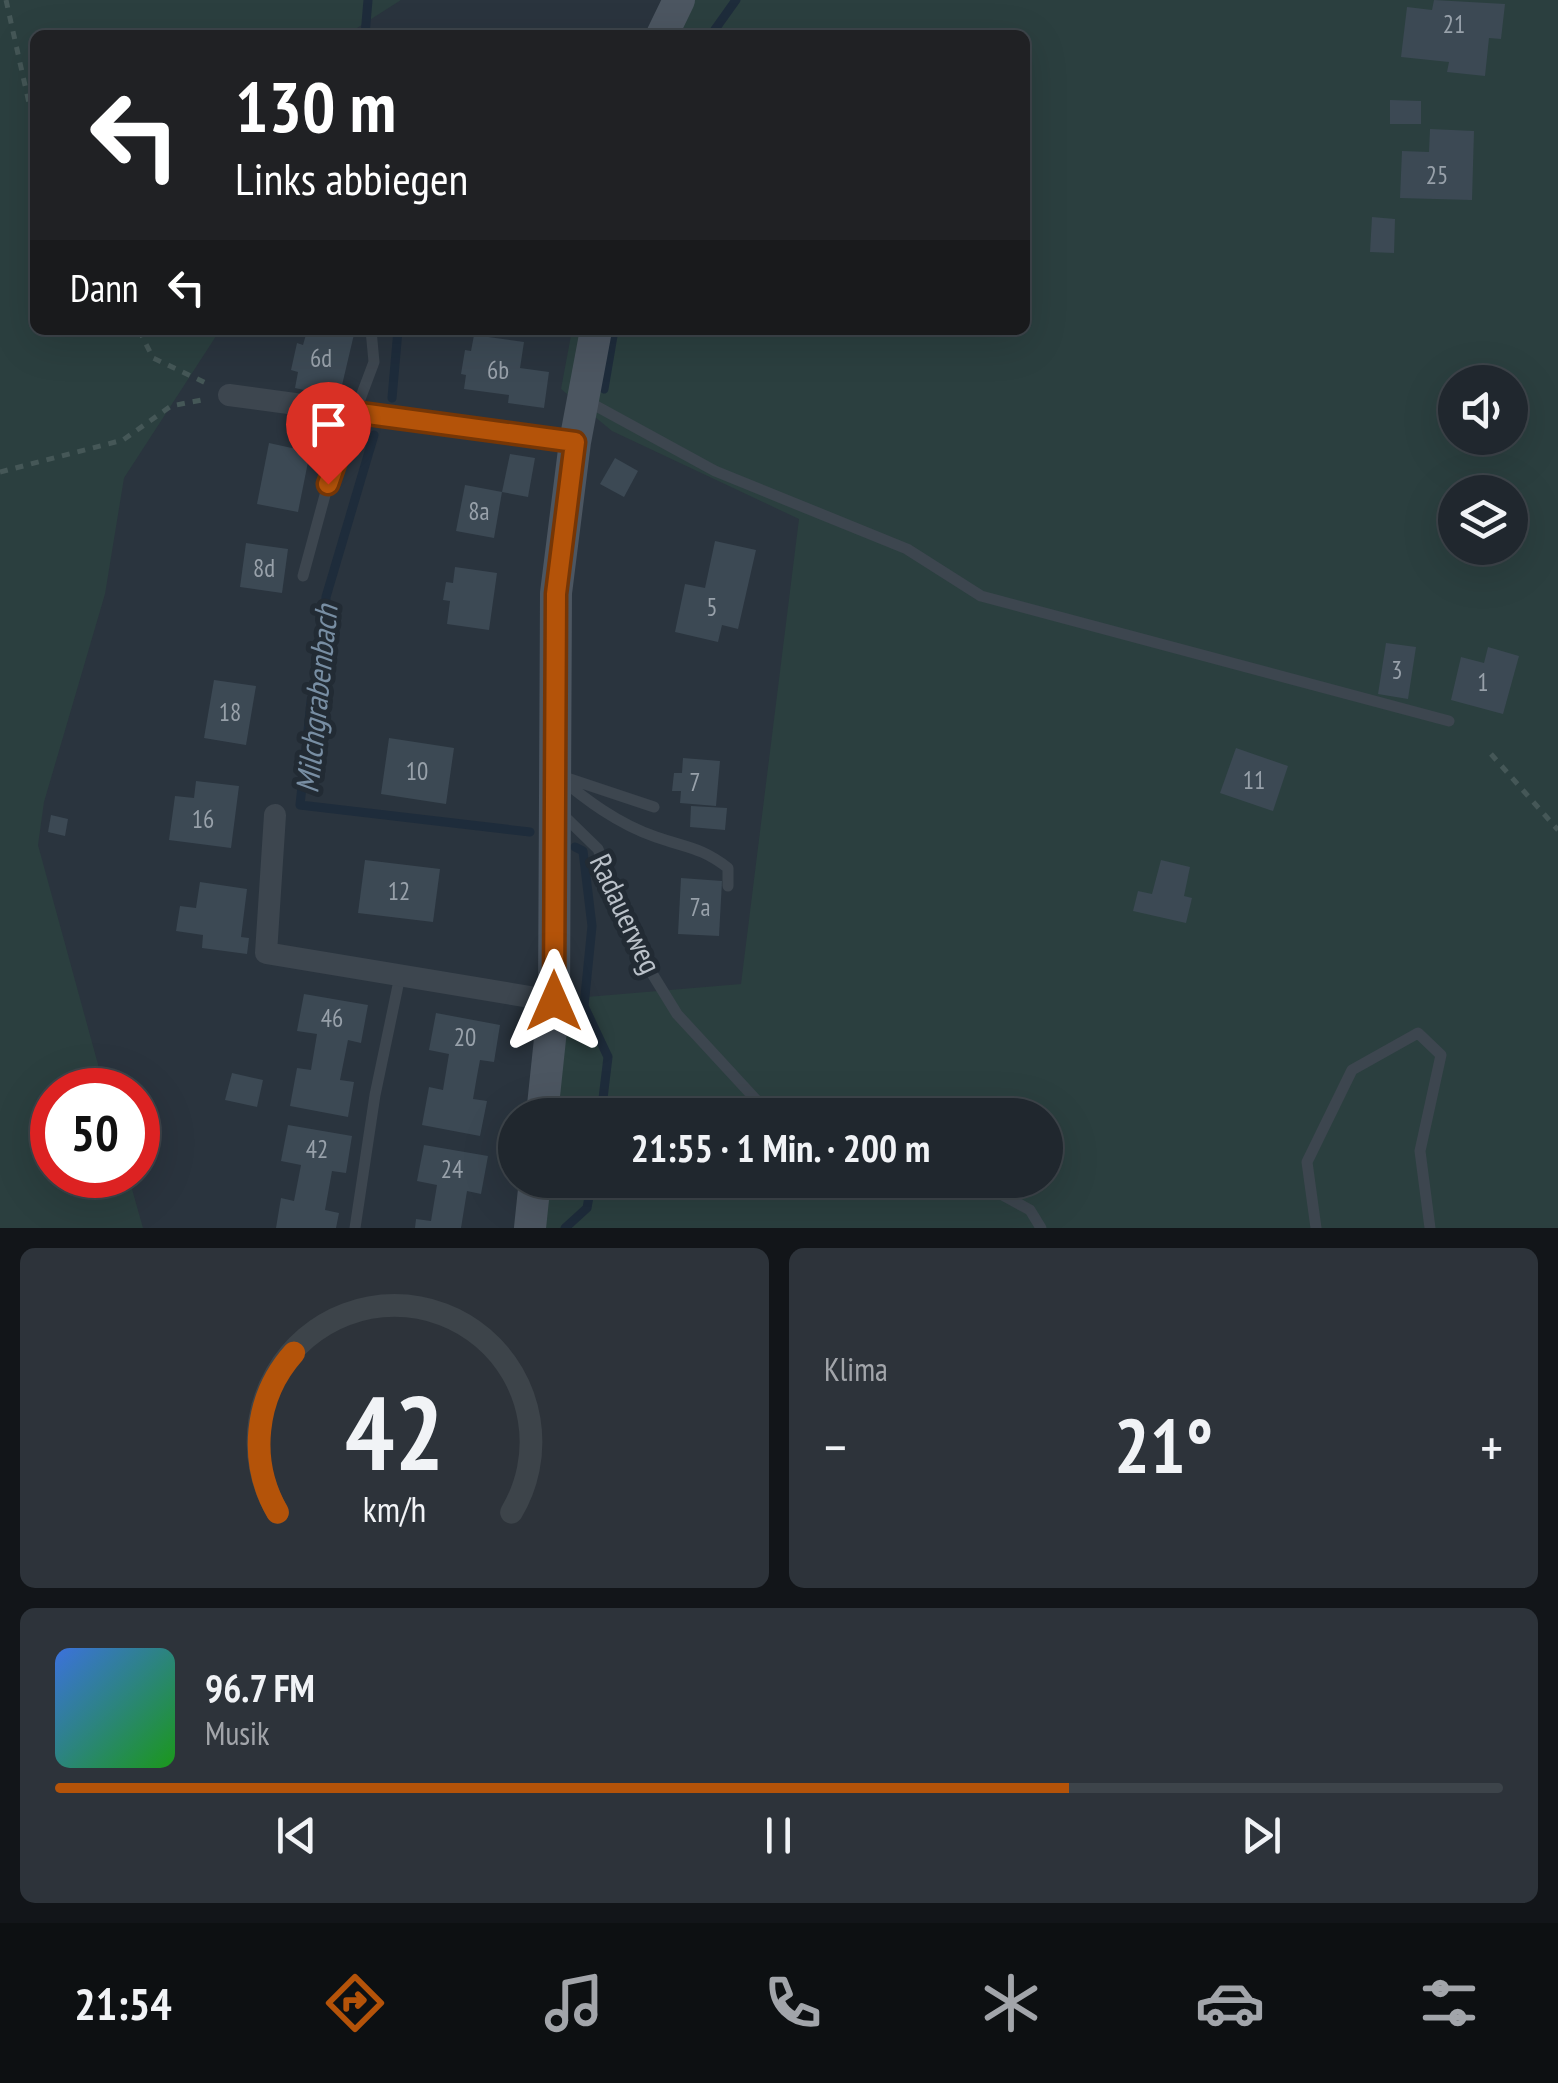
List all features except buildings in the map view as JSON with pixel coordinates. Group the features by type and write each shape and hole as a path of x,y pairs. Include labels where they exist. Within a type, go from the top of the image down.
{"main road":[{"path":"664,30 679,0"},
{"path":"544,1098 554,1001 556,594 575,442 595,335"},
{"path":"530,1228 533,1198"}],"street":[{"path":"230,395 575,442"},
{"path":"275,815 266,954 554,1001"}],"lane":[{"path":"303,576 328,484 374,362 371,335"},
{"path":"584,400 715,471 907,548 981,596 1449,722"},
{"path":"555,790 654,806"},
{"path":"555,790 654,837 705,850 728,868 728,886"},
{"name":"Radauerweg","path":"555,790 598,849 637,949 677,1014 754,1098"},
{"path":"354,1228 375,1094 400,976"},
{"path":"1316,1228 1307,1162 1352,1070 1418,1034 1441,1055 1420,1151 1430,1228"},
{"path":"1008,1198 1030,1210 1041,1228"}],"path":[{"path":"6,0 30,108"},
{"path":"141,335 154,358 230,395"},
{"path":"0,472 123,440 171,406 230,395"},
{"path":"1491,754 1558,830"}],"green space":[{"path":"0,0 401,0 354,30 30,30 30,335 217,335 124,478 105,594 44,802 38,845 99,1068 30,1068 30,1198 135,1198 143,1228 0,1228"},
{"path":"695,0 1558,0 1558,1228 518,1228 521,1198 1063,1198 1063,1098 530,1098 539,1001 741,984 799,519 612,431 561,389 571,335 1030,335 1030,30 680,30"}],"waterway":[{"name":"Milchgrabenbach","path":"365,30 368,0"},
{"path":"715,30 736,0"},
{"name":"Milchgrabenbach","path":"392,398 398,335"},
{"path":"604,389 613,335"},
{"name":"Milchgrabenbach","path":"374,435 326,597 323,659 311,703 300,805 530,832"},
{"name":"Milchgrabenbach","path":"575,847 583,851 592,926 584,1006 608,1057 603,1098"},
{"name":"Milchgrabenbach","path":"565,1228 587,1208 589,1198"}],"route":[{"path":"328,484 353,412 575,442 556,594 554,1001"}]}
